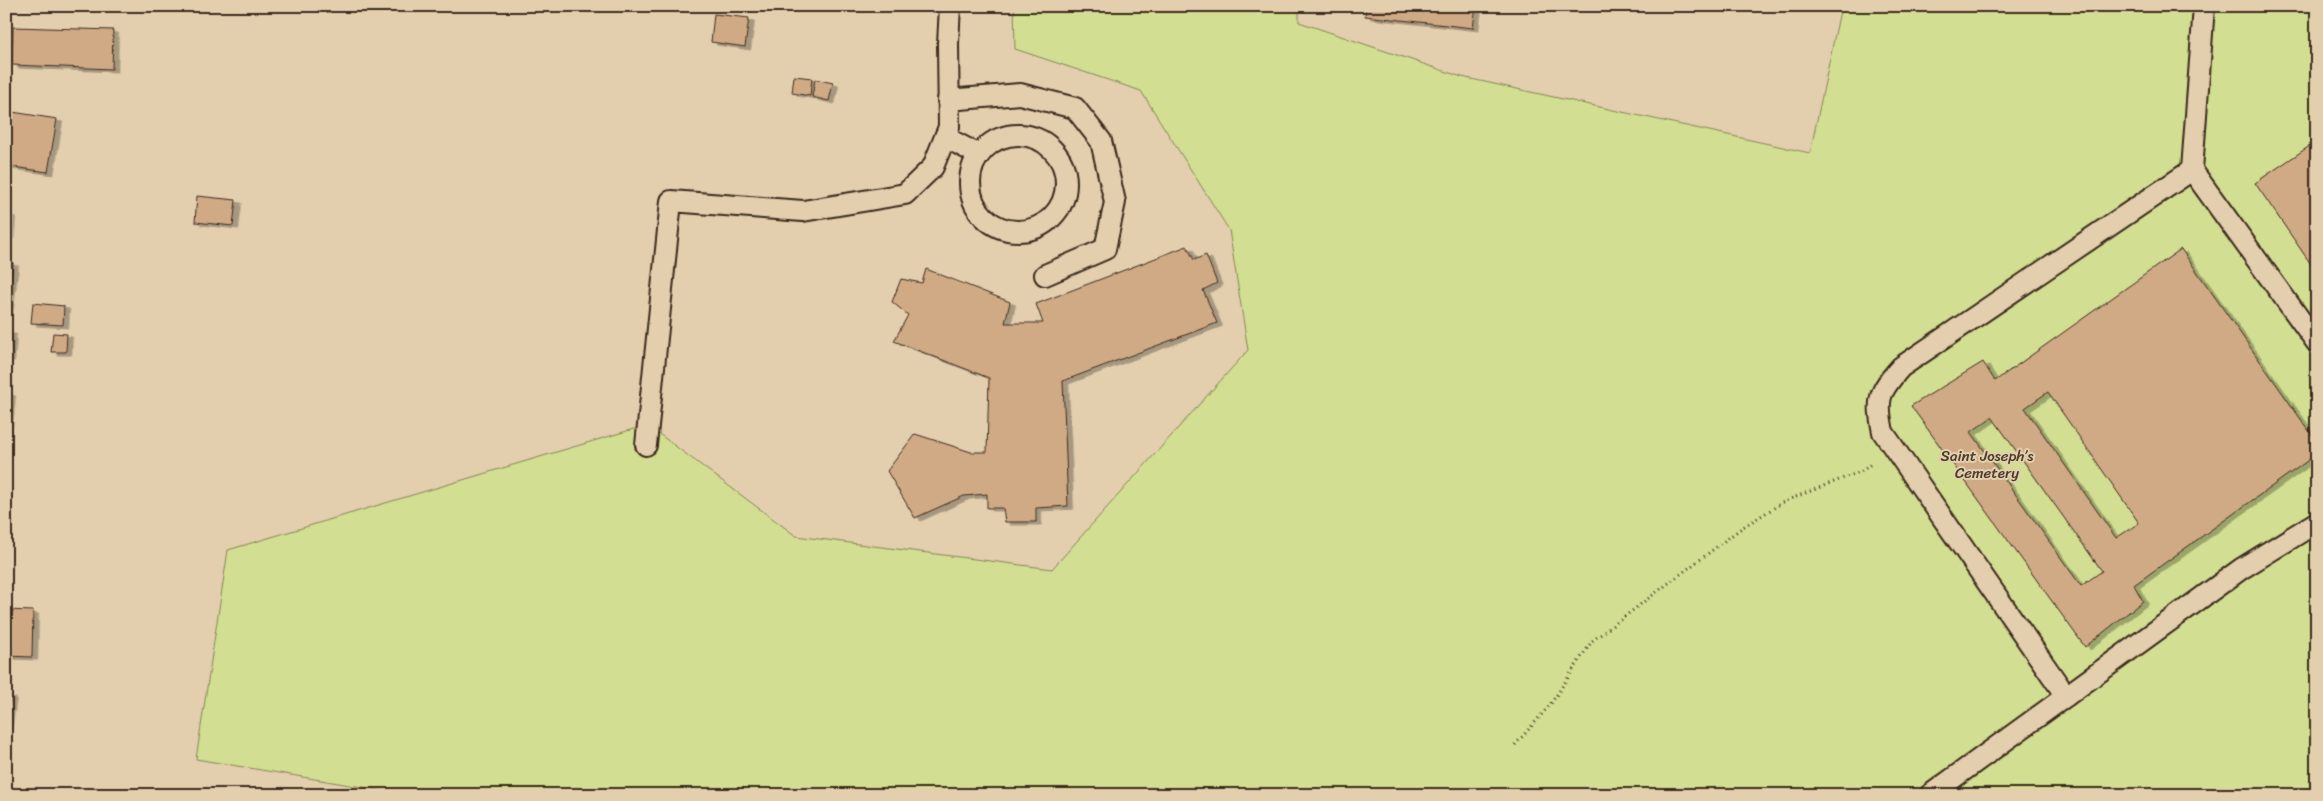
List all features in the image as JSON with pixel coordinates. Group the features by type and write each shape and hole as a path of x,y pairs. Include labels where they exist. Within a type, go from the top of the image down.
{"lane":[{"path":"646,445 671,201 803,211 905,194 933,167 949,127 950,6"},
{"path":"2204,6 2192,170 2317,343"},
{"path":"948,100 1020,94 1075,108 1101,141 1115,202 1106,249 1045,275"},
{"path":"1031,136 1044,142 1055,152 1062,164 1066,178 1065,192 1060,206 1051,218 1040,225 1026,230 1012,230 999,226 987,219 978,208 972,195 970,181 973,167 979,154 990,144 1002,137 1031,136"},
{"path":"944,137 979,154"},
{"path":"2066,696 1883,432 1878,409 1883,388 1902,367 2192,170"},
{"path":"1930,795 2241,569 2317,522"}],"path":[{"path":"1515,745 1550,705 1592,641 1743,527 1785,501 1862,471 1894,447"}],"green space":[{"name":"Saint Joseph’s Cemetery","path":"1014,6 1299,6 1299,22 1462,77 1810,153 1841,6 2317,6 2317,795 409,795 196,759 228,550 647,425 796,536 1052,569 1248,350 1229,230 1141,91 1015,49"}],"building":[{"path":"1366,6 1476,6 1473,28 1365,16"},
{"path":"714,14 749,18 745,47 711,42"},
{"path":"13,27 113,30 112,69 12,65"},
{"path":"794,76 812,78 810,96 792,93"},
{"path":"815,79 833,83 829,101 812,97"},
{"path":"6,111 57,119 48,172 6,166"},
{"path":"2317,141 2317,273 2255,183"},
{"path":"197,196 236,200 233,226 195,222"},
{"path":"6,213 10,214 8,236 6,236"},
{"path":"1187,246 1194,260 1206,255 1217,283 1203,290 1217,323 1063,381 1068,506 1036,508 1036,522 1005,522 1003,508 987,508 987,494 964,496 915,518 887,471 915,434 971,452 987,452 989,378 894,341 908,315 892,302 901,279 922,283 926,269 1010,302 1005,323 1043,323 1036,304"},
{"path":"2181,249 2317,442 2317,454 2134,585 2143,601 2085,647 1911,406 1983,362 1995,381","holes":["2048,392 2139,523 2116,538 2025,408","1992,417 2102,571 2081,586 1971,432"]},
{"path":"6,262 13,263 7,312 6,312"},
{"path":"33,303 64,306 63,325 31,323"},
{"path":"6,331 11,331 9,358 6,358"},
{"path":"53,333 67,334 66,352 51,352"},
{"path":"6,392 10,393 6,432"},
{"path":"6,610 33,611 32,657 6,656"},
{"path":"6,694 11,695 6,728"}]}
